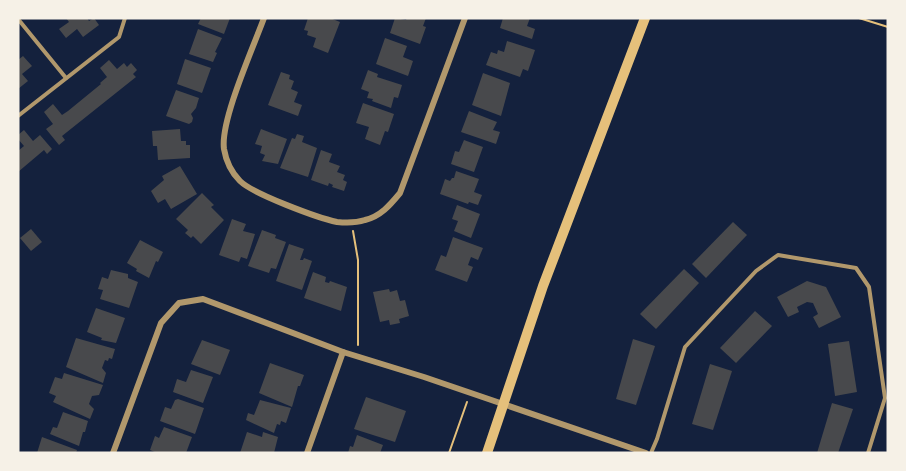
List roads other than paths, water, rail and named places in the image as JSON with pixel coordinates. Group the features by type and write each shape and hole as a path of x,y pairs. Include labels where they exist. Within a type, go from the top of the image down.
{"main road":[{"path":"487,453 543,286 645,18"}],"street":[{"path":"264,18 225,124 224,150 229,164 240,181 257,193 327,219 351,222 364,221 378,215 391,205 400,193 465,18"},
{"path":"113,453 161,323 179,303 203,299 343,352 646,453"},
{"path":"307,453 343,352"}],"lane":[{"path":"18,18 66,78"},
{"path":"18,116 119,37 125,18"},
{"path":"651,453 685,347 756,272 778,255 856,268 869,287 885,398 868,453"}]}
